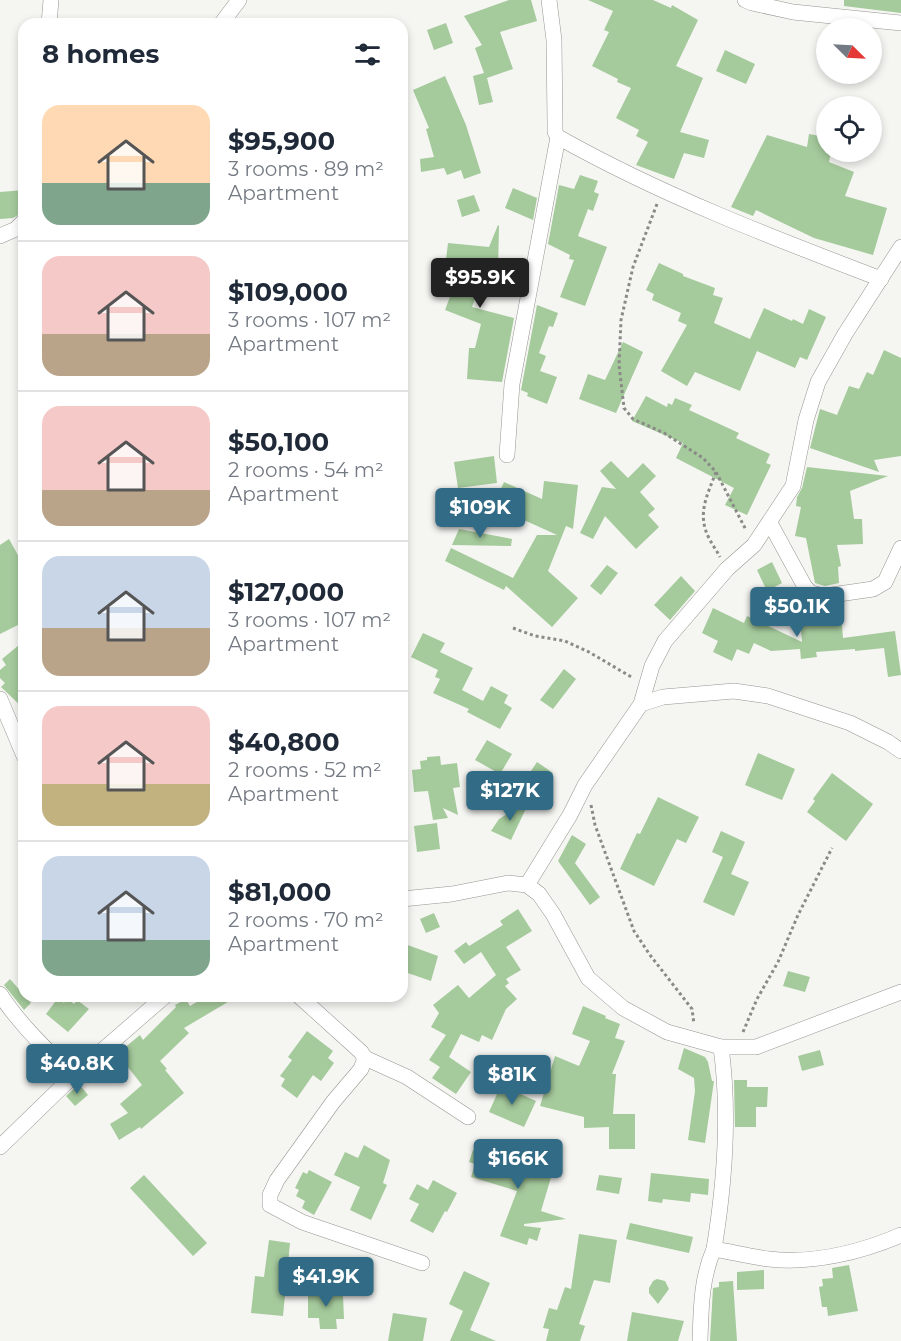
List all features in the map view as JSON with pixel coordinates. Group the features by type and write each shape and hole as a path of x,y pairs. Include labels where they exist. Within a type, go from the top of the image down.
{"street":[{"path":"50,18 51,0"},
{"path":"226,18 239,0"},
{"path":"549,0 554,40 555,132 558,137 602,162 662,191 881,279"},
{"path":"745,0 793,12 901,23"},
{"path":"507,455 512,384 558,137"},
{"path":"0,236 18,227"},
{"path":"527,885 570,815 585,785 642,704 652,666 666,641 727,569 754,544 770,523 792,486 806,420 818,382 845,334 901,246"},
{"path":"770,523 805,587 811,593 825,596 873,589 885,582 901,548"},
{"path":"642,704 663,697 734,691 768,696 850,723 901,751"},
{"path":"0,699 18,742"},
{"path":"408,898 452,894 508,883 527,885 539,894 553,914 588,978 623,1008 667,1032 696,1041 729,1047 756,1047 901,992"},
{"path":"0,994 28,1031 73,1076"},
{"path":"0,1147 73,1076 158,1002"},
{"path":"306,1002 365,1058 407,1077 468,1117"},
{"path":"700,1341 702,1293 714,1249 724,1162 729,1047"},
{"path":"365,1058 361,1069 333,1102 277,1180 270,1195 270,1205 302,1222 422,1263"},
{"path":"714,1249 771,1259 813,1259 856,1251 901,1235"}],"path":[{"path":"662,191 633,267 621,320 619,365 624,408 633,419 664,433 703,458 716,472 754,544"},
{"path":"716,472 703,504 703,517 709,538 727,569"},
{"path":"513,628 535,636 565,641 646,685"},
{"path":"585,785 595,825 634,931 692,1009 696,1041"},
{"path":"729,1047 778,962 831,848"}],"building":[{"path":"509,0 531,0 537,21 500,32 513,69 487,78 493,102 479,105 473,76 484,73 475,48 482,45 464,16"},
{"path":"588,0 653,0 671,8 672,5 698,20 676,66 703,78 680,132 709,140 704,158 684,153 674,179 636,165 648,142 636,136 639,130 616,118 631,88 592,66 609,32 604,30 613,11"},
{"path":"844,0 901,0 901,13 844,6"},
{"path":"446,23 453,43 434,50 427,30"},
{"path":"725,50 755,64 746,84 716,71"},
{"path":"445,76 466,125 481,173 464,179 461,170 447,175 444,168 421,172 420,159 434,157 426,129 429,128 413,90"},
{"path":"809,134 816,135 816,162 829,162 854,172 845,196 887,208 873,255 814,238 756,210 753,216 731,207 767,135 807,147"},
{"path":"580,175 598,181 594,192 599,194 593,211 588,209 578,236 607,247 585,306 560,297 574,260 569,259 570,255 548,244 559,185 574,189"},
{"path":"513,188 537,198 533,220 505,208"},
{"path":"18,190 18,215 0,219 0,192"},
{"path":"474,195 480,211 462,217 457,200"},
{"path":"498,225 498,271 485,271 472,307 514,318 502,382 467,379 469,348 475,348 481,324 445,310 460,270 445,268 448,243 489,247"},
{"path":"659,263 683,276 715,288 713,295 723,298 714,323 750,339 764,308 803,324 809,309 826,317 807,360 800,357 795,368 757,351 740,391 695,372 687,386 661,371 687,325 678,321 681,313 652,300 654,294 646,290"},
{"path":"537,305 558,313 553,327 549,326 539,353 546,356 540,371 557,377 547,404 527,396 528,393 521,390"},
{"path":"623,342 643,352 616,413 579,399 588,374 605,380"},
{"path":"884,350 901,358 901,456 874,460 879,472 810,448 820,409 837,415 849,386 859,389 867,372 873,375"},
{"path":"646,396 667,407 668,403 672,405 675,398 692,405 689,410 739,433 736,438 770,454 766,463 771,465 747,515 725,505 734,488 676,458 683,443 632,421"},
{"path":"494,456 497,483 458,488 454,462"},
{"path":"611,461 628,478 643,463 656,476 640,492 655,509 648,515 659,527 636,549 605,516 593,539 580,533 602,487 616,489 600,471"},
{"path":"807,467 888,476 850,491 854,519 862,519 863,544 837,545 841,566 838,567 839,583 825,586 815,583 806,538 795,536 801,507 796,506 797,497 802,488"},
{"path":"544,481 578,485 573,529 566,526 548,571 578,598 552,627 506,586 504,590 445,561 451,548 513,578 537,535 557,535 493,506 504,482 542,499"},
{"path":"459,529 512,539 511,546 452,545"},
{"path":"9,539 18,555 18,625 0,634 0,545"},
{"path":"772,562 782,583 767,591 757,570"},
{"path":"607,565 618,573 601,595 590,586"},
{"path":"681,576 695,591 670,620 654,605"},
{"path":"713,608 744,623 747,616 802,642 800,617 841,614 843,638 895,631 901,675 888,677 884,648 816,652 817,657 801,659 800,649 771,651 754,643 749,654 737,649 732,661 713,652 718,641 702,633"},
{"path":"423,633 445,643 440,652 473,668 462,690 483,701 491,686 508,695 504,703 512,708 500,729 467,712 469,709 433,693 440,679 435,677 438,670 411,657"},
{"path":"18,646 18,703 1,687 5,683 0,678 0,670 6,665 2,659"},
{"path":"564,669 576,679 553,709 540,700"},
{"path":"487,740 512,754 500,774 475,760"},
{"path":"758,753 795,769 782,800 745,785"},
{"path":"440,756 441,765 457,763 460,787 453,788 458,815 443,808 448,818 433,820 428,791 414,792 412,770 421,769 420,761 427,760 427,757"},
{"path":"537,762 553,773 541,791 525,780"},
{"path":"832,773 873,804 846,841 807,812 815,801 813,799"},
{"path":"658,797 699,817 686,843 677,839 654,886 620,869"},
{"path":"530,800 511,840 491,831 499,819"},
{"path":"437,823 440,849 417,852 414,826"},
{"path":"721,831 745,842 731,874 749,882 734,916 703,902 723,857 712,852"},
{"path":"572,835 586,844 575,863 600,897 590,905 558,861"},
{"path":"518,909 532,931 506,947 521,970 506,979 509,983 505,986 517,999 506,1009 492,1040 482,1035 479,1042 461,1034 449,1057 471,1072 456,1094 432,1078 440,1067 429,1060 446,1035 431,1027 439,1013 433,1005 458,985 469,998 496,975 481,952 464,964 454,951 466,942 469,946 503,925 500,921"},
{"path":"434,913 440,927 426,933 420,919"},
{"path":"408,945 438,956 431,981 408,973"},
{"path":"788,971 810,977 805,992 783,986"},
{"path":"10,979 18,988 18,1002 31,1003 24,1010 4,985"},
{"path":"55,1002 74,1004 80,1002 89,1009 68,1032 46,1014"},
{"path":"188,1002 190,1006 197,1002 228,1002 184,1028 189,1033 160,1061 184,1093 141,1129 140,1127 119,1140 110,1124 128,1113 120,1104 142,1085 127,1066 122,1071 111,1059 140,1035 143,1040 176,1007 175,1005"},
{"path":"583,1006 620,1024 615,1038 625,1041 612,1074 616,1074 613,1114 635,1114 635,1149 609,1149 609,1127 584,1128 584,1117 540,1106 555,1056 579,1066 590,1041 572,1034"},
{"path":"307,1031 333,1051 328,1058 334,1063 321,1081 313,1075 297,1098 281,1086 285,1079 280,1076 292,1060 288,1057"},
{"path":"684,1048 705,1057 712,1081 714,1081 705,1143 688,1140 695,1091 694,1078 678,1069"},
{"path":"820,1050 824,1065 802,1071 798,1056"},
{"path":"734,1080 747,1080 747,1087 768,1087 767,1107 756,1107 756,1127 735,1127"},
{"path":"79,1084 88,1095 75,1106 66,1096"},
{"path":"501,1085 536,1101 524,1127 489,1112"},
{"path":"364,1145 390,1160 383,1183 387,1185 371,1220 350,1210 360,1187 334,1175 345,1152 358,1158"},
{"path":"481,1148 525,1161 526,1156 555,1164 541,1211 566,1219 524,1224 524,1226 541,1228 537,1241 529,1238 527,1245 500,1236 517,1191 471,1177 475,1164 469,1162 473,1150 480,1152"},
{"path":"309,1170 332,1182 314,1215 302,1208 305,1201 296,1196 299,1190 295,1188 303,1172 307,1174"},
{"path":"651,1173 709,1179 708,1195 691,1193 690,1202 663,1199 662,1203 648,1201"},
{"path":"144,1175 207,1243 193,1256 130,1188"},
{"path":"599,1175 622,1178 619,1194 596,1190"},
{"path":"433,1180 457,1193 433,1233 410,1221 419,1204 409,1199 417,1184 428,1190"},
{"path":"630,1223 693,1237 689,1253 626,1239"},
{"path":"579,1234 617,1240 610,1283 594,1280 579,1324 585,1326 580,1341 546,1341 549,1329 543,1328 549,1308 557,1310 565,1287 571,1289"},
{"path":"269,1240 290,1243 283,1316 251,1313 255,1276 264,1277"},
{"path":"849,1265 858,1311 828,1316 827,1307 822,1307 819,1287 823,1286 822,1279 833,1278 832,1268"},
{"path":"764,1270 764,1289 737,1290 737,1272"},
{"path":"464,1271 490,1283 470,1330 496,1341 450,1341 463,1311 449,1304"},
{"path":"657,1279 665,1281 669,1289 658,1304 649,1293 653,1281"},
{"path":"733,1281 737,1341 710,1341 713,1288 719,1287 719,1282"},
{"path":"333,1290 333,1296 343,1296 344,1319 336,1319 337,1329 320,1329 319,1318 308,1318 308,1291"},
{"path":"632,1312 684,1321 678,1341 627,1341"},
{"path":"393,1313 427,1318 423,1341 388,1341"}]}
